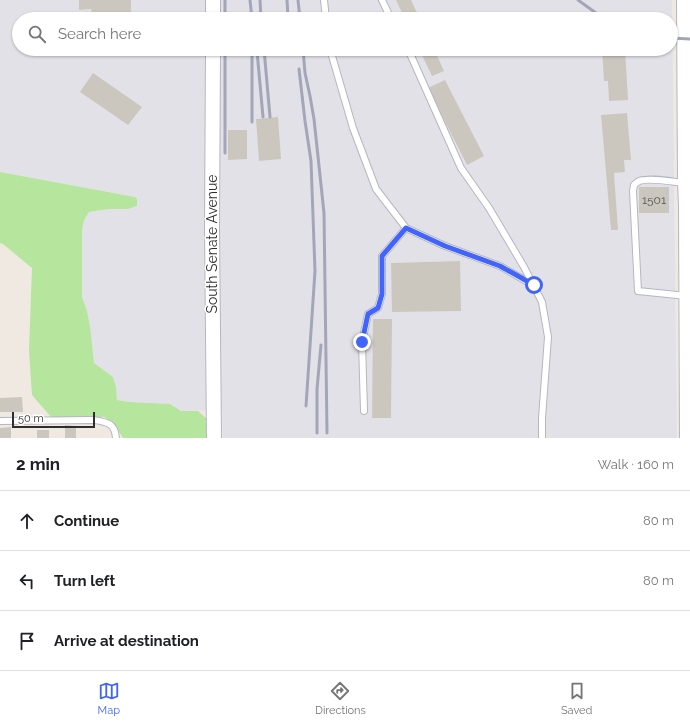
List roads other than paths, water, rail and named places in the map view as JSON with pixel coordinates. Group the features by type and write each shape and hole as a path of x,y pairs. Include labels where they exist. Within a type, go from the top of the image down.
{"main road":[{"path":"685,0 686,183 689,206 687,296 688,438"}],"street":[{"path":"213,0 213,12"},
{"name":"South Senate Avenue","path":"213,56 212,236 214,438"}],"lane":[{"path":"324,0 325,12"},
{"path":"382,0 388,12"},
{"path":"332,56 352,128 376,189 406,228 445,246 500,266 534,285"},
{"path":"411,56 461,168 489,208 524,267 542,302 548,337 542,438"},
{"path":"686,183 643,180 634,185 633,191 638,291 687,296"},
{"path":"364,411 362,342 368,314 378,308 382,294 382,256 406,228"},
{"path":"0,421 94,420 111,425 116,432 116,438"}],"railway":[{"path":"225,0 225,12"},
{"path":"250,0 251,12"},
{"path":"260,0 261,12"},
{"path":"287,0 288,12"},
{"path":"298,0 299,12"},
{"path":"578,0 595,12"},
{"path":"678,38 690,39"},
{"path":"225,56 225,153"},
{"path":"252,56 252,122"},
{"path":"257,56 263,117"},
{"path":"265,56 270,117"},
{"path":"304,56 305,73 314,119 324,213 327,433"},
{"path":"299,69 311,161 315,271 306,406"},
{"path":"317,433 317,389 321,345"}]}
